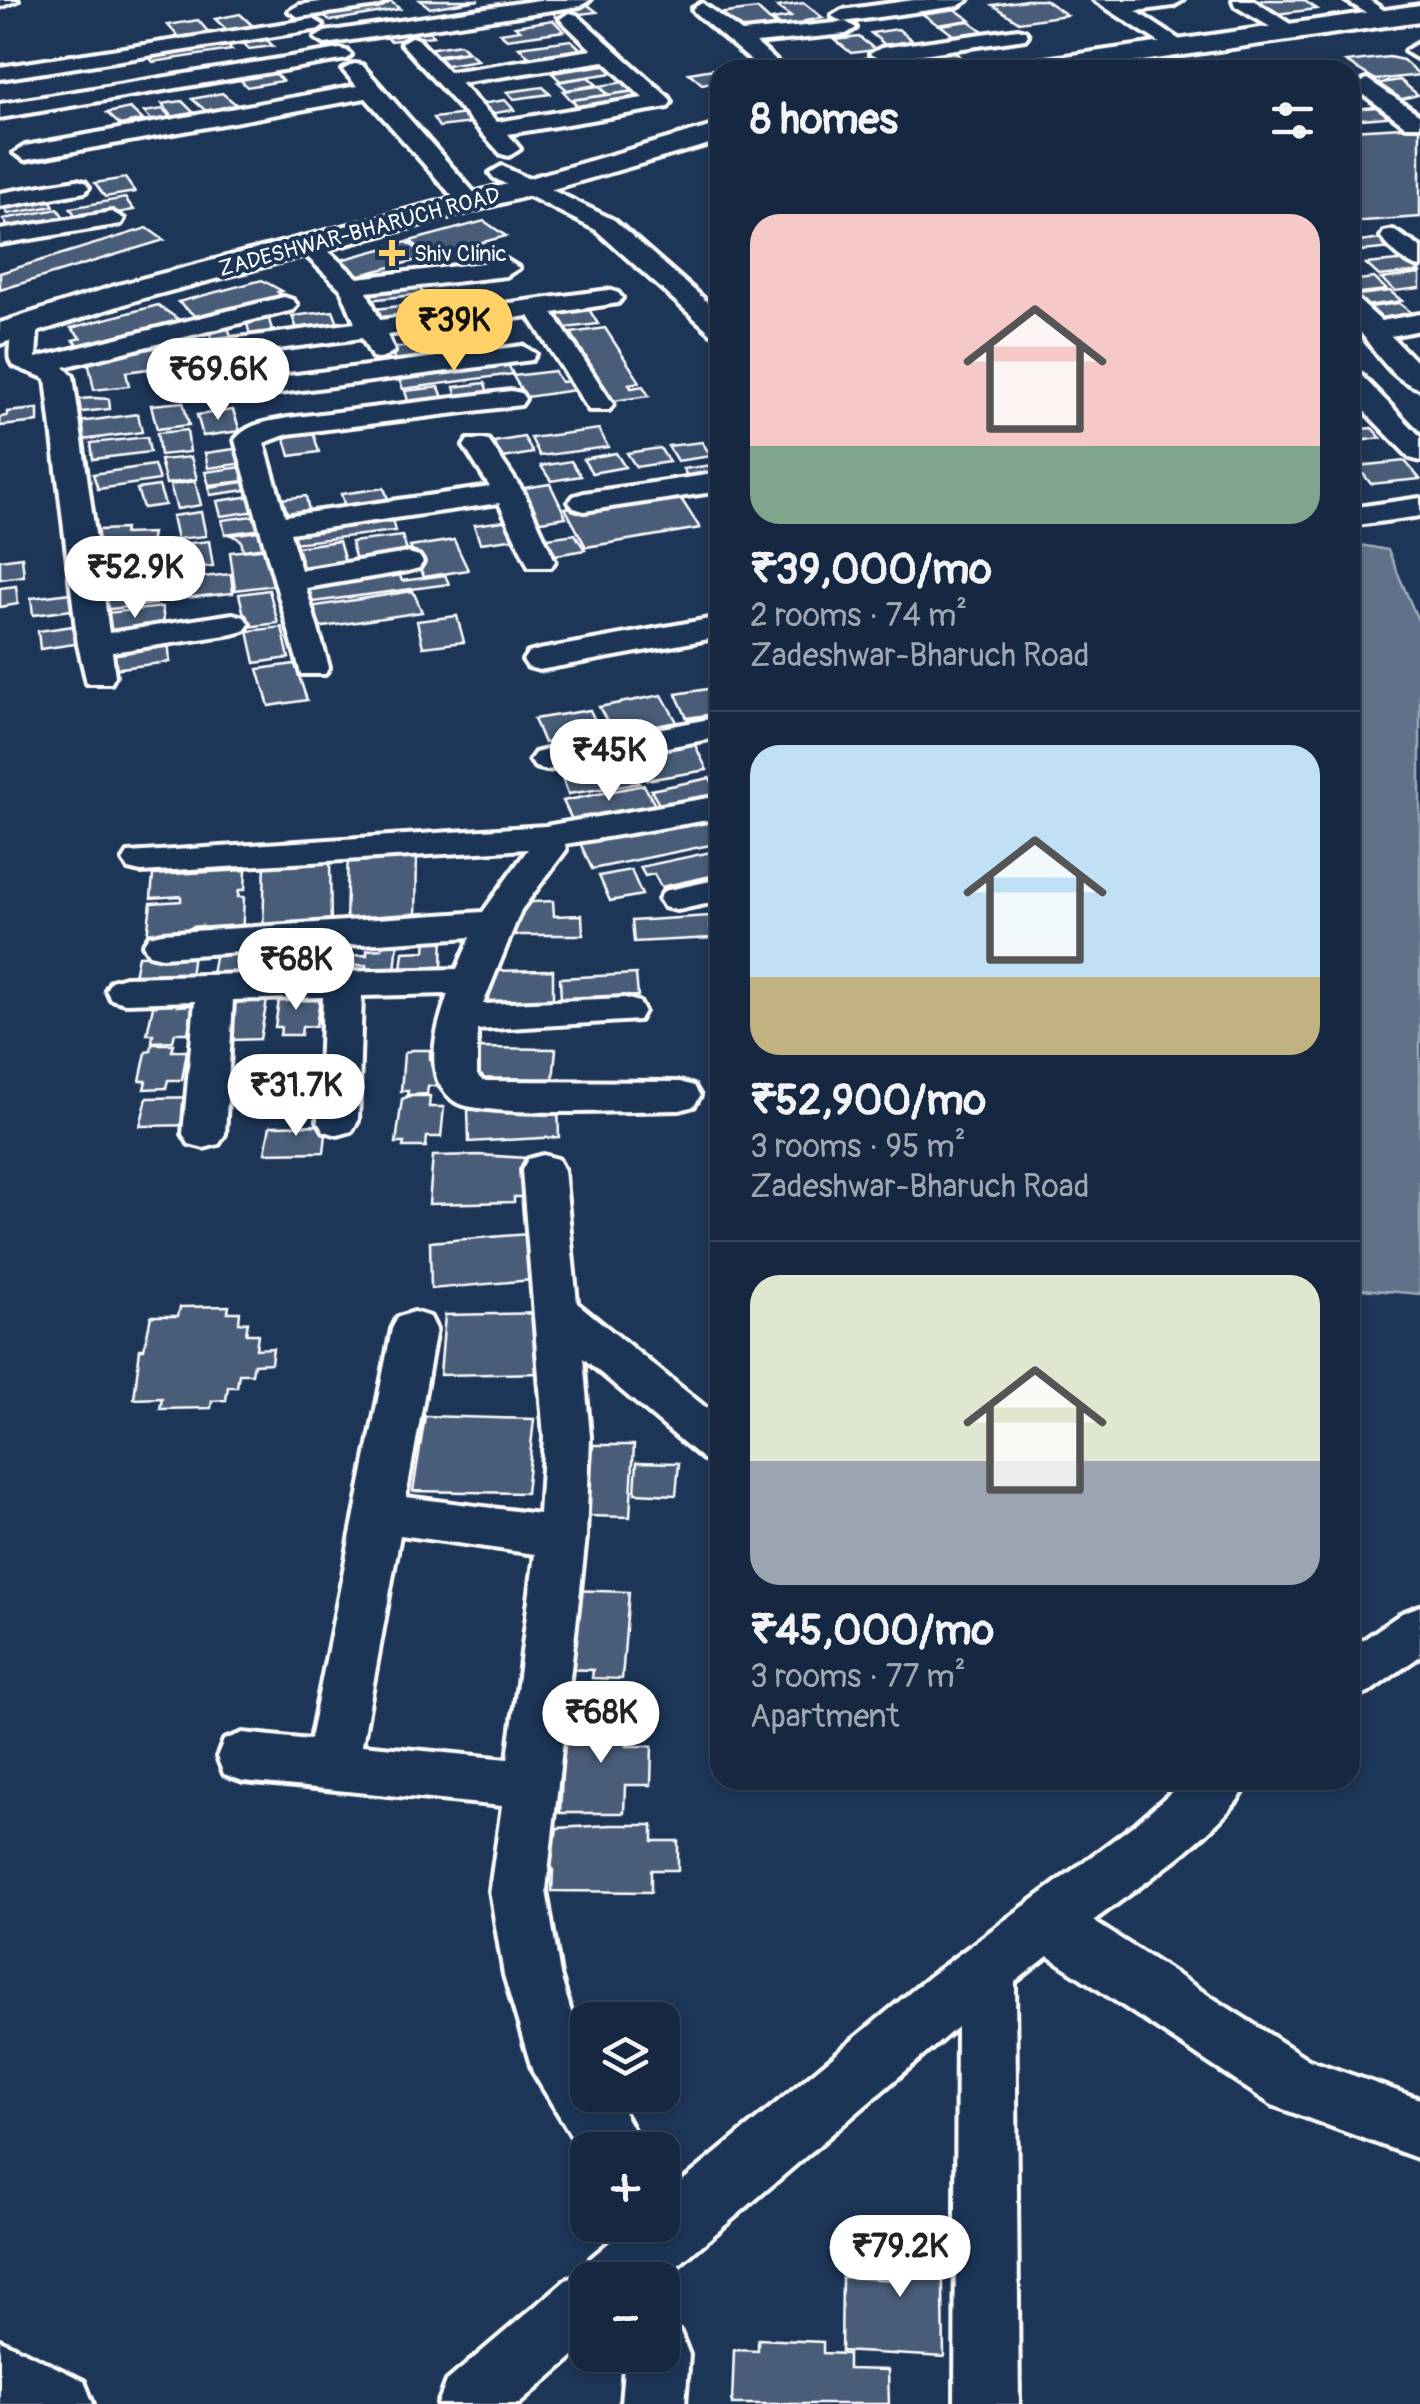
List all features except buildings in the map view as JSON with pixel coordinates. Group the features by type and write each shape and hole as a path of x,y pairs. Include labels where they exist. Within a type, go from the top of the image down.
{"main road":[{"path":"1100,60 1420,13"},
{"path":"1185,60 1420,25"},
{"name":"ZADESHWAR-BHARUCH ROAD","path":"8,325 306,244 710,121"},
{"name":"ZADESHWAR-BHARUCH ROAD","path":"519,176 710,134"},
{"name":"ZADESHWAR-BHARUCH ROAD","path":"8,325 219,246 462,194"}],"street":[{"path":"0,1 8,0"},
{"path":"0,111 313,26 378,0"},
{"path":"737,38 844,22 893,4 958,0"},
{"path":"1111,4 1173,0"},
{"path":"1355,0 1384,18"},
{"path":"1242,2 1291,32"},
{"path":"1111,4 1181,48"},
{"path":"702,9 763,60"},
{"path":"982,9 1052,60"},
{"path":"0,73 313,26 575,10 610,54 660,102 492,130"},
{"path":"1223,17 1254,37"},
{"path":"313,26 462,194"},
{"path":"880,54 1018,36"},
{"path":"411,42 492,130 519,176 606,225 710,319"},
{"path":"444,79 610,54"},
{"path":"790,60 800,57"},
{"path":"534,66 580,118"},
{"path":"1367,86 1392,104 1417,111"},
{"path":"25,153 372,90"},
{"path":"0,200 77,187"},
{"path":"0,237 112,219"},
{"path":"1392,237 1420,260"},
{"path":"306,244 352,286 406,412"},
{"path":"352,286 506,268"},
{"path":"215,350 608,298"},
{"path":"35,366 284,305"},
{"path":"537,308 598,404"},
{"path":"1360,316 1378,333 1379,343 1420,380"},
{"path":"1378,333 1420,322"},
{"path":"8,325 20,357 59,376 97,661 232,624"},
{"path":"225,392 523,354"},
{"path":"1360,390 1420,452"},
{"path":"314,667 249,440 254,434 511,399"},
{"path":"478,446 509,493 540,561"},
{"path":"584,502 710,483"},
{"path":"273,527 509,493"},
{"path":"1360,516 1420,507"},
{"path":"288,581 408,562"},
{"path":"539,660 710,629"},
{"path":"547,760 710,729"},
{"path":"141,861 545,837 710,809"},
{"path":"545,837 548,850 524,873 471,981 455,1044 457,1079 470,1092 530,1098 680,1096"},
{"path":"677,899 710,892"},
{"path":"162,945 499,923"},
{"path":"125,990 471,981"},
{"path":"338,1121 343,984"},
{"path":"204,1134 214,987"},
{"path":"460,1018 626,1011"},
{"path":"543,1170 568,1438 562,1537 518,1890 532,1975 554,2052 603,2132"},
{"path":"555,1310 710,1438"},
{"path":"332,1766 414,1329"},
{"path":"380,1513 562,1537"},
{"path":"1360,1670 1420,1628"},
{"path":"242,1757 530,1785"},
{"path":"639,2262 663,2246 968,1983 1154,1842 1212,1790"},
{"path":"1047,1923 1293,2084 1420,2128"},
{"path":"968,1983 987,2404"},
{"path":"470,2404 570,2318"},
{"path":"0,2372 61,2404"},
{"path":"653,2404 656,2372"}],"water":[{"path":"1360,545 1388,550 1420,625 1420,1294 1360,1289"}],"place":[{"name":"Shiv Clinic","path":"392,253"}]}
